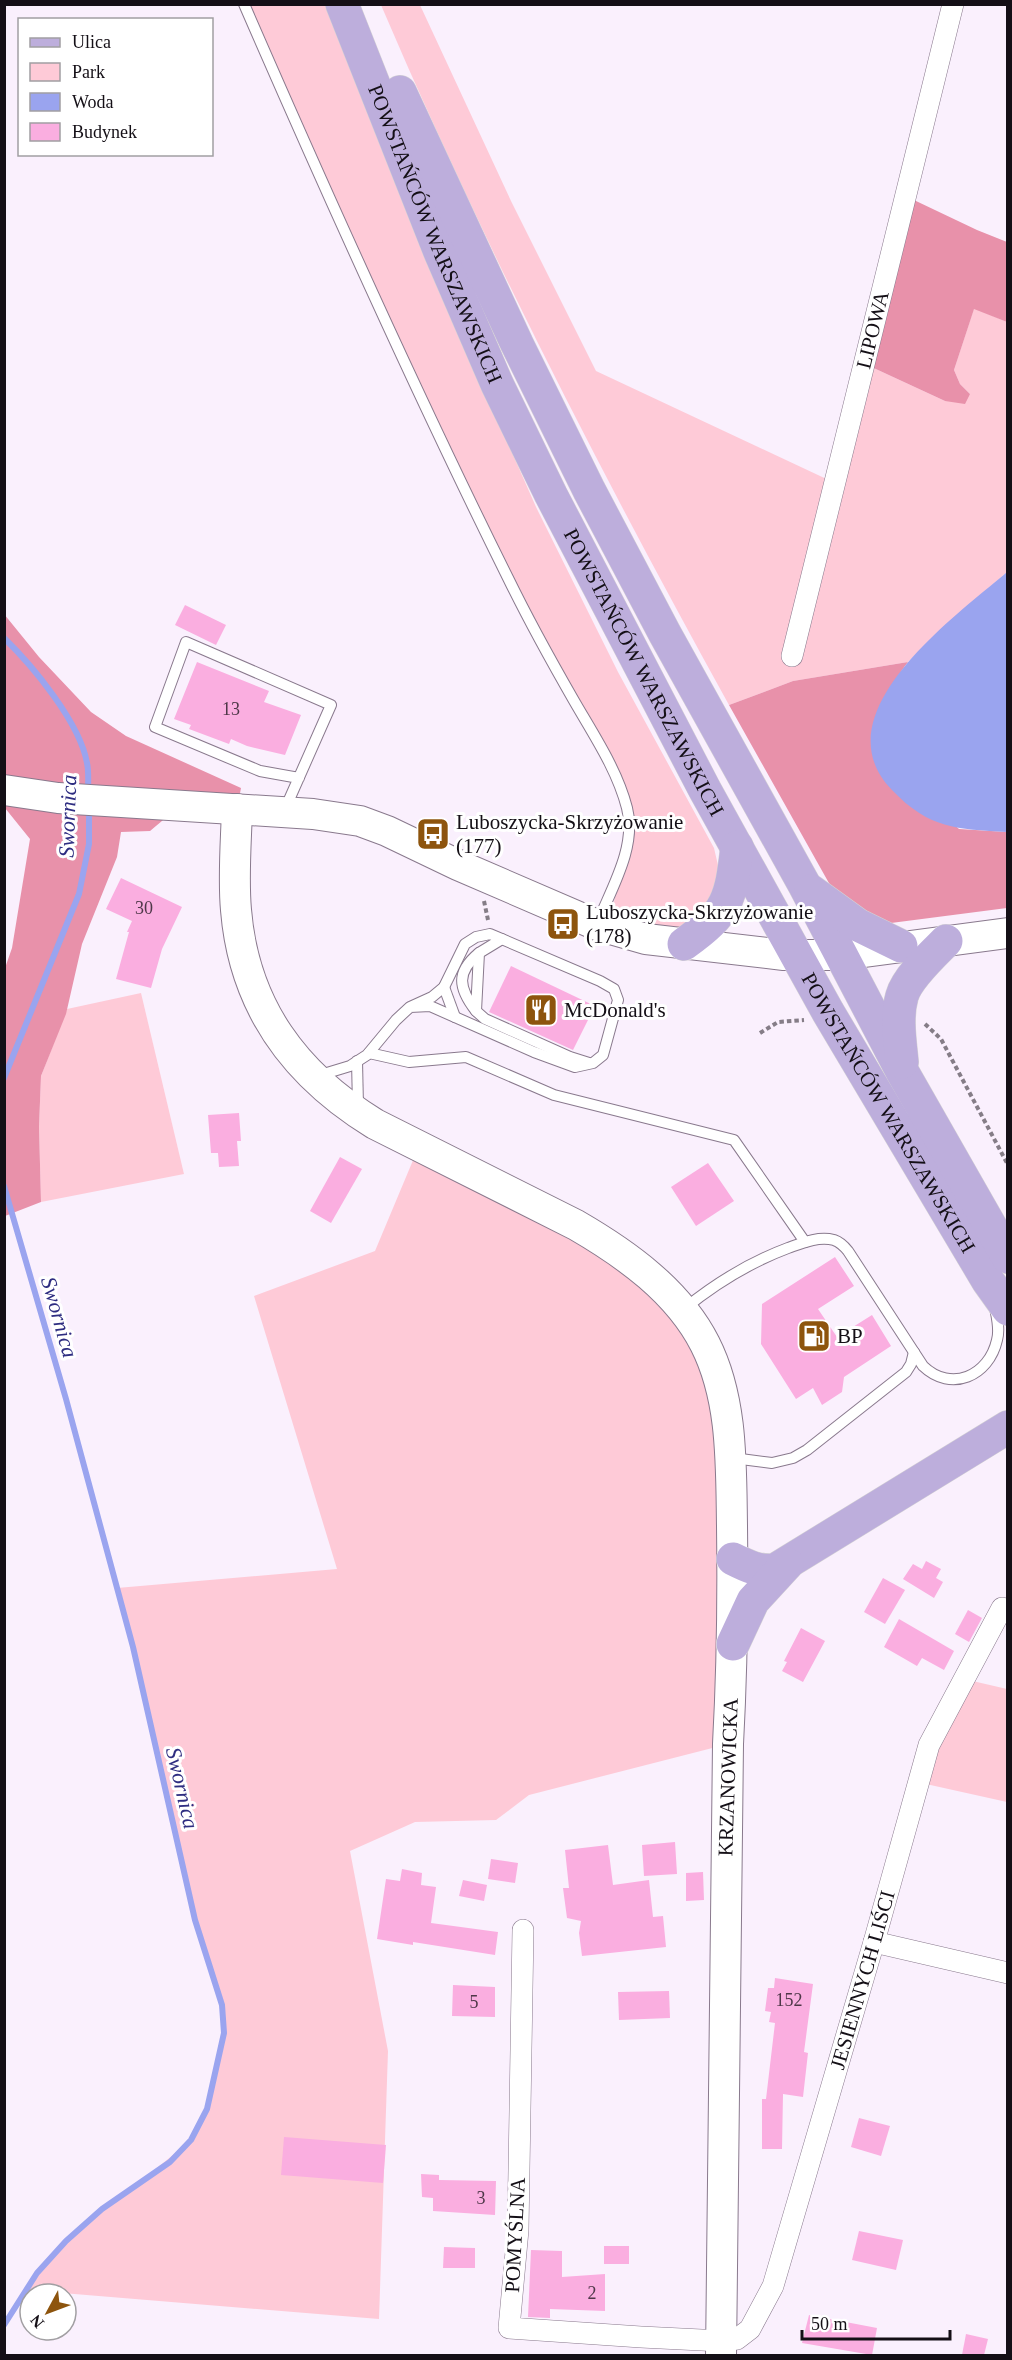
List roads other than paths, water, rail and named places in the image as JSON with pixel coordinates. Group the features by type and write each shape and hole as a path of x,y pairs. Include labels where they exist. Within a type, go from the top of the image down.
{"main road":[{"name":"POWSTAŃCÓW WARSZAWSKICH","path":"342,4 440,252 497,384 562,516 705,790 828,1012 998,1269"},
{"name":"POWSTAŃCÓW WARSZAWSKICH","path":"363,4 413,124 589,490 665,634 805,886 903,1073 998,1269 1008,1309"},
{"path":"684,944 713,921 728,899 733,882 737,847"},
{"path":"805,886 858,925 901,946"},
{"path":"903,1073 899,1026 902,995 917,971 946,941"},
{"path":"732,1559 764,1572 776,1570 1008,1427"},
{"path":"733,1644 753,1601 787,1564"}],"street":[{"name":"LIPOWA","path":"792,656 953,4"},
{"path":"4,790 58,798 284,812 360,821 597,924 646,939 798,955 842,955 1008,933"},
{"name":"KRZANOWICKA","path":"237,809 236,911 244,959 256,995 273,1029 286,1047 313,1078 346,1107 410,1142 559,1215 607,1243 656,1282 682,1310 704,1343 716,1372 727,1420 730,1457 733,1644 728,1744 722,2348"},
{"name":"JESIENNYCH LIŚCI","path":"722,2348 750,2329 773,2286 929,1745 1002,1608"},
{"name":"POMYŚLNA","path":"523,1930 518,2230 509,2328 641,2337 722,2348"},
{"path":"874,1942 1008,1972"}],"lane":[{"path":"244,4 331,204 426,411 509,581 606,757 619,785 627,810 627,848 597,924"},
{"path":"284,812 299,778 331,705 186,642 155,727 260,771 299,778"},
{"path":"313,1078 350,1066 369,1053 396,1020 410,1007 432,997 444,987 465,944 476,937 490,934 600,981 614,989 618,1000 603,1055 593,1064 574,1067 430,1006 410,1007"},
{"path":"502,939 466,963 462,973 462,989 466,998 485,1019 570,1057 593,1064"},
{"path":"476,1011 479,953"},
{"path":"444,987 455,1017"},
{"path":"369,1053 409,1062 466,1057 554,1095 734,1140 805,1242"},
{"path":"357,1061 358,1114"},
{"path":"682,1310 710,1288 741,1268 764,1257 805,1242 821,1239 832,1240 841,1243 923,1366 933,1375 950,1381 962,1379 977,1370 992,1353 997,1340 998,1269"},
{"path":"730,1457 772,1464 793,1458 807,1450 906,1372 914,1352"}],"water":[{"path":"1007,572 1007,832 958,828 931,820 892,790 874,761 872,730 882,699 903,669 929,640"}],"waterway":[{"name":"Swornica","path":"4,638 54,696 75,731 83,747 87,763 88,791"},
{"name":"Swornica","path":"4,1078 79,894 89,844 89,807"},
{"name":"Swornica","path":"4,1186 66,1399 133,1647 195,1920 222,2005 224,2033 207,2109 191,2140 170,2162 102,2209 66,2241 37,2273 4,2325"}],"place":[{"name":"Luboszycka-Skrzyżowanie (177)","path":"433,834"},
{"name":"Luboszycka-Skrzyżowanie (178)","path":"563,924"},
{"name":"McDonald's","path":"541,1010"},
{"name":"BP","path":"814,1336"}]}
